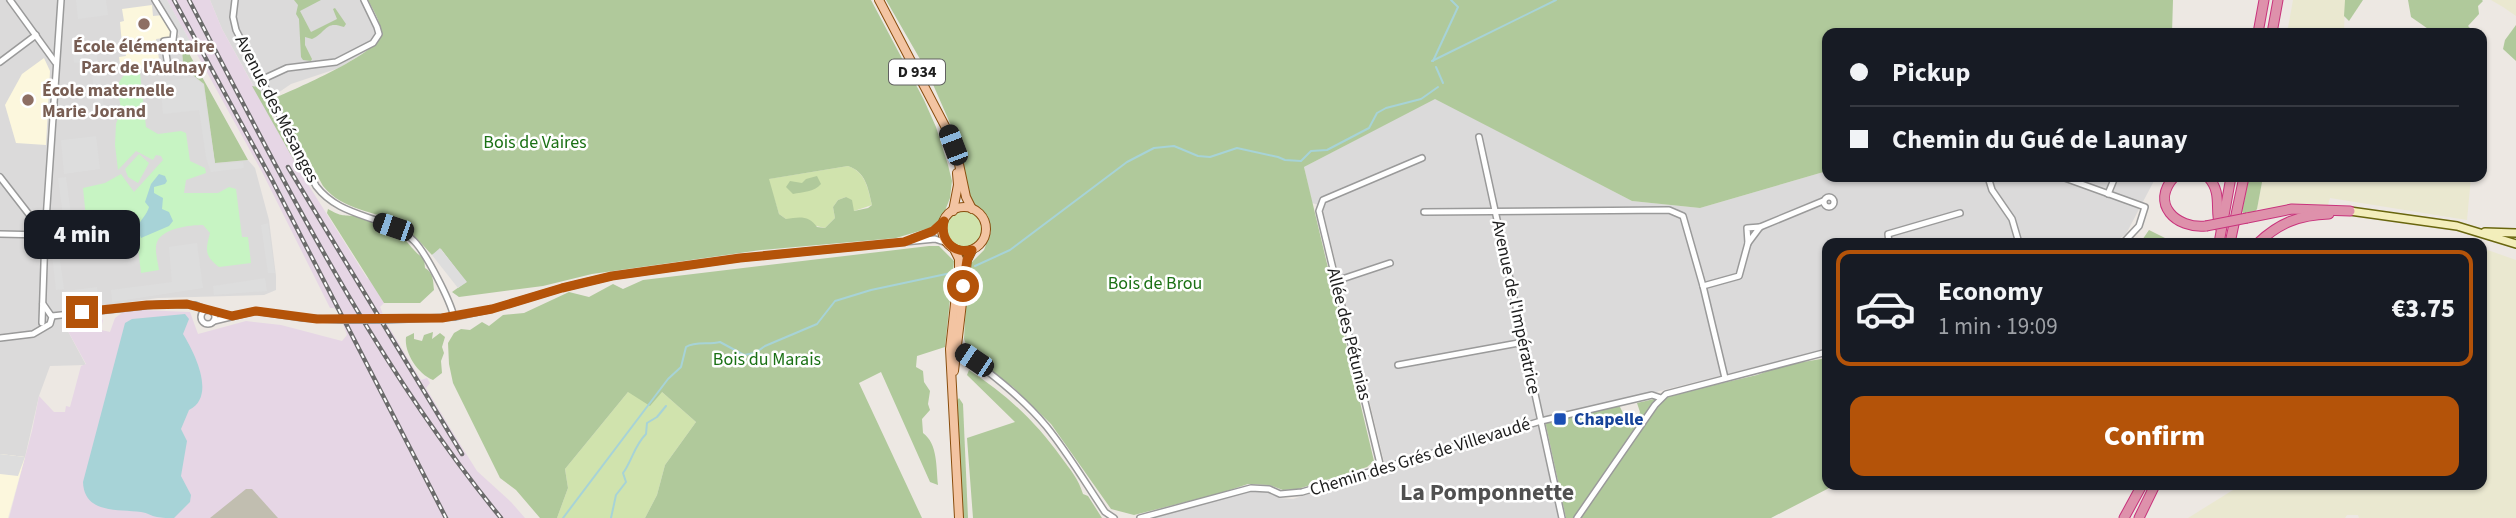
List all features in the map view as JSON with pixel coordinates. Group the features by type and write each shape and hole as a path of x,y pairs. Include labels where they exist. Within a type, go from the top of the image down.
{"highway":[{"path":"2259,28 2264,0"},
{"path":"2273,28 2278,0"},
{"path":"2171,182 2165,192 2168,210 2183,225 2206,226 2292,209 2349,213"},
{"path":"2213,182 2218,196 2217,220 2221,231"},
{"path":"2220,238 2230,182"},
{"path":"2231,238 2243,182"},
{"path":"2263,238 2273,229 2293,220 2314,215 2349,213"},
{"path":"2124,518 2139,490"},
{"path":"2139,518 2153,490"}],"main road":[{"name":"D 934","path":"879,0 936,107 953,145 966,197 972,209"},
{"name":"D 934","path":"953,145 958,185 953,211"},
{"path":"952,391 967,260 972,250 982,241 986,227 979,214 972,209 959,208 944,221 943,236 959,268 950,349 952,391 959,518"},
{"path":"2349,213 2425,221 2483,233 2516,246"},
{"path":"2349,213 2455,230 2486,238"},
{"path":"2483,233 2516,233"},
{"path":"2487,238 2516,246"},
{"path":"950,246 972,250"}],"street":[{"path":"10,0 55,62"},
{"path":"47,319 42,298 44,235 61,0"},
{"path":"155,0 174,31 173,40 164,41 167,60"},
{"name":"Avenue des Mésanges","path":"235,0 234,25 323,195 341,208 393,227 413,240 425,256 454,317"},
{"path":"261,80 294,66 336,62 373,43 379,34 364,0"},
{"path":"0,62 36,35"},
{"path":"43,45 57,43"},
{"name":"Avenue de l'Impératrice","path":"1479,137 1562,518"},
{"name":"Allée des Pétunias","path":"1381,468 1319,211 1323,200 1422,158"},
{"path":"0,177 44,235"},
{"path":"1990,182 2012,219 2018,238"},
{"path":"2076,182 2145,207 2134,234 2129,238"},
{"path":"2108,194 2113,182"},
{"path":"1703,286 1739,276 1748,243 1747,228 1760,227 1823,201"},
{"path":"1424,212 1669,211 1685,219 1725,378"},
{"path":"1888,238 1888,234 1960,213"},
{"path":"904,242 933,231 944,221"},
{"path":"0,234 44,235"},
{"path":"191,305 205,323 256,311 342,320 454,317 612,276 740,258 935,239 950,246"},
{"path":"1335,281 1390,263"},
{"path":"0,338 34,333 47,319 147,305 191,305 232,316"},
{"path":"954,310 956,348 974,360 1036,415 1105,512 1114,518"},
{"path":"201,317 210,311"},
{"path":"210,311 214,321"},
{"path":"1398,365 1524,342"},
{"name":"Chemin des Grés de Villevaudé","path":"1140,518 1251,488 1269,489 1279,494 1302,492 1541,421 1652,395 1661,398 1673,391 1822,353"},
{"path":"1577,518 1661,398"}],"shaded area":[{"path":"0,0 157,0 181,39 183,62 187,62 194,76 204,84 215,163 248,160 255,168 269,220 276,276 276,290 264,295 158,298 63,311 63,322 86,365 50,366 39,396 25,457 0,454"},
{"path":"76,0 106,0 108,15 78,19"},
{"path":"158,0 167,0 192,45 187,48"},
{"path":"167,0 210,0 222,29 304,178 370,279 384,303 380,307 387,324 421,380 427,378 430,383 426,388 455,436 477,471 525,518 9,518 39,396 54,412 65,412 66,406 70,407 81,366 86,364 63,322 97,315 103,320 101,330 110,332 115,318 123,312 190,312 198,334 246,321 281,325 342,341 347,335 339,313 330,308 262,172"},
{"path":"210,0 368,0 380,26 380,36 376,45 339,68 291,84 263,103 222,29"},
{"path":"2293,0 2345,0 2344,28 2288,28"},
{"path":"2491,0 2516,0 2516,16 2503,7"},
{"name":"École élémentaire Parc de l'Aulnay","path":"152,5 153,16 164,15 170,25 172,37 156,39 160,66 121,71 119,57 126,56 120,22 124,21 122,9"},
{"path":"72,39 81,39 83,62 74,63"},
{"path":"95,42 105,114 92,116 91,108 96,107 88,43"},
{"name":"École maternelle Marie Jorand","path":"44,58 50,71 46,145 16,143 5,105 22,74"},
{"path":"195,78 203,84 215,164 243,162 244,168 211,172 199,110 163,114 160,82"},
{"path":"1435,98 1632,201 1700,208 1822,172 1822,182 2153,182 2126,234 2120,238 1822,238 1822,350 1541,421 1562,518 1154,518 1251,491 1268,492 1279,498 1293,499 1386,470 1322,206 1312,203 1304,167"},
{"path":"96,136 100,169 64,174 61,140"},
{"path":"66,177 74,237 66,238 58,178"},
{"path":"2262,182 2471,182 2467,220 2330,198 2328,205 2257,209"},
{"path":"268,223 275,273 268,273 261,225"},
{"path":"197,243 203,288 112,302 111,290 172,282 169,247"},
{"path":"440,248 467,282 458,288 432,255"},
{"path":"2487,250 2516,260 2516,518 2359,518 2358,515 2347,515 2345,518 2188,518 2233,490 2487,490"},
{"path":"59,253 64,289 56,290 52,254"},
{"path":"265,278 267,291 214,295 213,286"},
{"path":"97,287 98,298 67,302 66,291"},
{"path":"0,454 25,457 8,518 0,518"},
{"path":"0,454 25,457 18,476 0,474"},
{"path":"246,489 252,489 278,518 210,518"}],"green space":[{"path":"294,0 321,0 300,11 311,32 337,19 333,9 335,8 346,24 344,27 329,26 312,39 305,37 311,61 301,57 299,19 296,14 298,5"},
{"name":"Bois de Vaires","path":"368,0 871,0 936,127 952,181 950,198 943,216 933,227 896,238 761,250 592,274 543,286 459,297 452,292 466,282 441,249 432,255 400,225 340,201 323,186 275,98 350,62 375,44 380,36 380,27","holes":["848,166 862,176 867,187 872,205 868,208 854,211 852,200 846,197 838,200 833,207 835,218 825,228 817,227 807,219 786,219 779,214 769,179"]},
{"name":"Bois de Brou","path":"886,0 2173,0 2172,28 1822,28 1822,172 1700,208 1632,201 1435,99 1304,167 1374,461 1367,467 1298,489 1283,490 1269,485 1248,484 1134,515 1111,509 1051,424 1013,387 970,355 964,339 968,266 984,250 991,232 988,221 969,200 960,146 928,73"},
{"path":"2345,0 2363,0 2349,21 2344,16"},
{"path":"2408,0 2483,1 2478,6 2479,14 2468,26 2470,28 2427,28 2411,17"},
{"path":"2516,25 2516,61 2503,49 2505,40"},
{"path":"181,39 248,160 215,163 204,84 194,76 187,62 183,62"},
{"path":"140,73 146,127 158,134 181,131 186,133 190,161 205,168 206,173 186,180 184,193 218,193 229,187 236,189 242,237 248,237 251,263 219,267 207,253 210,233 203,225 191,226 171,230 160,237 156,249 159,270 141,273 136,232 126,233 124,223 87,228 83,188 105,183 121,174 134,192 163,160 156,155 153,160 136,151 118,170 116,124 121,109 117,85 124,75"},
{"path":"252,86 258,87 271,108 272,117 280,126 287,144 294,148 307,178 304,178"},
{"path":"139,154 149,163 138,183 128,177 125,169"},
{"path":"848,166 859,172 872,205 854,211 846,197 838,200 833,207 835,218 825,228 786,219 779,214 768,179"},
{"path":"817,176 821,184 812,190 793,194 786,187 790,181 802,183"},
{"path":"2248,182 2262,182 2257,209 2254,213 2244,215 2242,211"},
{"path":"328,209 341,215 364,219 400,236 424,258 434,290 420,303 384,303 327,213"},
{"path":"964,211 977,217 983,230 977,243 964,249 951,243 945,230 951,217"},
{"path":"2149,230 2165,238 2143,238"},
{"name":"Bois du Marais","path":"939,246 954,261 945,347 917,356 916,367 923,371 924,382 930,391 930,410 922,419 923,433 934,450 938,485 930,482 881,372 859,383 922,518 645,518 657,495 665,465 696,422 662,392 650,406 628,392 565,469 568,488 557,518 540,518 516,490 500,478 453,383 448,343 454,333 461,329 470,330 482,322 489,326 503,315 524,313 569,292 589,297 613,284 623,289 643,280"},
{"path":"433,332 432,339 440,333 445,337 442,347 442,373 433,380 422,373 413,362 407,350 406,337 414,333 414,339 422,341 424,335"},
{"path":"1822,359 1822,490 1825,490 1771,518 1566,518 1545,421 1618,403 1631,429 1640,412 1637,403 1757,375 1785,365"},
{"path":"969,370 1008,399 1041,432 1071,470 1083,494 1088,496 1102,518 973,518 967,438 1015,422 967,375"},
{"path":"628,392 662,392 696,422 665,465 657,495 645,518 557,518 568,488 565,469"},
{"path":"959,398 963,404 968,518 962,518 955,403"}],"water":[{"path":"159,174 165,176 167,181 154,187 154,193 163,198 162,209 169,212 173,221 169,226 141,238 137,228 149,207 145,202 151,184"},
{"path":"185,314 189,319 183,334 193,351 202,385 201,395 189,410 181,429 187,441 181,476 191,495 190,502 174,518 113,510 96,505 89,500 83,482 125,323 132,319"}],"waterway":[{"path":"1433,61 1458,7 1451,0"},
{"path":"1432,61 1556,0"},
{"path":"1436,67 1443,83"},
{"path":"975,266 1010,250 1127,162 1154,148 1174,146 1198,156 1210,157 1237,148 1285,160 1301,161 1311,151 1327,150 1369,128 1377,113 1386,108 1421,99 1438,87"},
{"path":"563,518 668,379 681,367 686,347 720,342 744,355 755,353 765,346 817,324 835,301 871,290 951,273"},
{"path":"611,518 616,495 626,482 623,473 646,434 647,423 657,417 666,406"}],"railway":[{"path":"174,0 272,180 446,518"},
{"path":"189,0 295,201 370,332 454,458 501,518"},
{"path":"288,167 462,454"}],"place":[{"name":"École élémentaire Parc de l'Aulnay","path":"144,24"},
{"name":"École maternelle Marie Jorand","path":"28,100"},
{"name":"Chapelle","path":"1560,419"}],"district":[{"name":"La Pomponnette","path":"1487,492"}],"route":[{"path":"82,312 187,304 232,316 256,311 317,319 414,320 454,317 612,276 740,258 904,242 933,231 944,221 942,229 947,243 960,251 972,250 967,260 963,286"}]}
